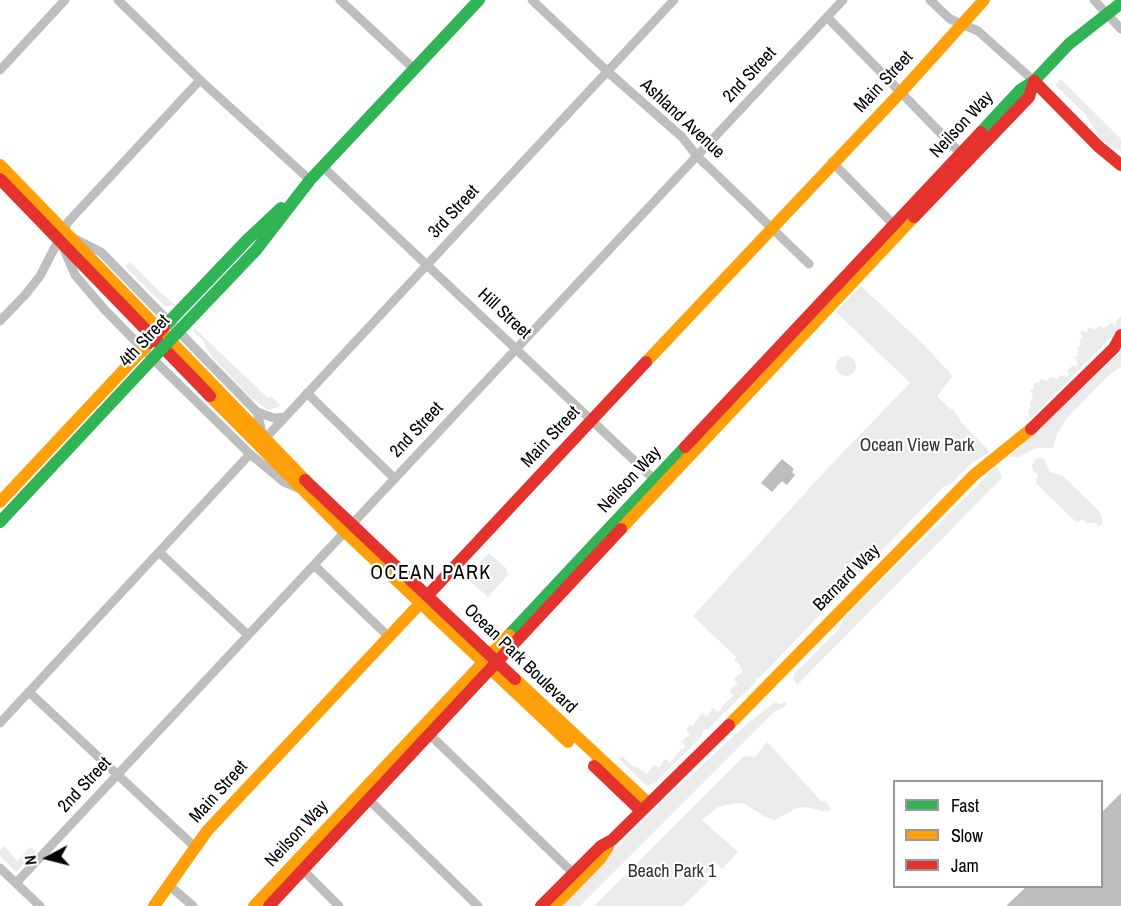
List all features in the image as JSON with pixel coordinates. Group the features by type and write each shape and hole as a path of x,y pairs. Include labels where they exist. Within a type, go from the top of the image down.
{"street":[{"path":"0,70 65,0"},
{"path":"118,0 200,80 310,180"},
{"path":"340,0 414,69"},
{"name":"4th Street","path":"0,502 248,239 323,167 479,0"},
{"name":"Ashland Avenue","path":"532,0 608,72 682,137 697,156 809,264"},
{"name":"3rd Street","path":"0,723 674,0"},
{"name":"2nd Street","path":"16,883 843,0"},
{"path":"930,0 950,19 978,31 1034,81 1121,165"},
{"name":"Main Street","path":"154,906 207,831 832,162 901,92 984,0"},
{"path":"1094,0 1121,29"},
{"name":"Neilson Way","path":"269,906 299,867 364,796 964,157 1020,90 1034,81 1069,45 1121,3"},
{"path":"827,17 964,157"},
{"path":"0,321 25,296 40,276 62,237 200,80"},
{"path":"1102,148 1121,156"},
{"path":"1102,148 1101,154 1121,175"},
{"path":"832,162 897,228"},
{"name":"Ocean Park Boulevard","path":"0,165 62,237 257,447 347,529"},
{"name":"Hill Street","path":"323,167 658,483"},
{"name":"Ocean Park Boulevard","path":"0,179 62,237 101,252 167,325 257,412"},
{"name":"4th Street","path":"0,522 255,250 310,180"},
{"name":"Ocean Park Boulevard","path":"62,237 75,275 155,357 424,599 645,807"},
{"name":"Barnard Way","path":"541,906 601,846 612,840 776,678 832,618 974,475 1041,421 1117,346 1121,335"},
{"path":"308,393 394,478"},
{"path":"257,447 257,412 274,418 285,417"},
{"path":"160,553 248,635"},
{"path":"315,566 388,636"},
{"path":"29,692 195,847"},
{"path":"425,731 573,873"},
{"path":"364,796 478,906"},
{"name":"Barnard Way","path":"551,906 561,899 605,854 612,840"},
{"path":"299,867 339,906"},
{"name":"Neilson Way","path":"254,906 299,867"},
{"path":"0,868 40,906"},
{"path":"170,886 193,906"}],"green space":[{"path":"1061,79 1121,139 1121,151 1109,146 1101,139 1084,113 1055,85"},
{"path":"130,262 175,305 165,306 125,267"},
{"name":"Ocean View Park","path":"861,286 925,346 949,372 952,377 937,396 950,409 953,409 962,423 990,452 972,463 950,484 943,487 759,678 756,677 755,683 708,729 704,729 701,737 655,783 647,786 619,759 622,756 633,767 647,774 654,764 659,768 665,759 670,763 686,746 681,742 690,734 686,730 702,713 707,717 713,708 718,712 722,708 734,695 729,691 738,683 734,679 743,671 734,660 736,657 693,616 827,469 910,383 836,312"},
{"path":"1121,316 1121,327 1030,419 1028,410 1031,408 1030,403 1033,397 1030,390 1034,389 1033,385 1036,382 1039,383 1040,379 1048,381 1049,377 1058,379 1059,375 1067,377 1069,374 1067,371 1073,365 1075,367 1078,365 1075,357 1079,356 1077,353 1079,350 1076,348 1081,345 1079,342 1083,336 1080,333 1083,330 1087,332 1088,327 1096,330 1098,326 1105,328 1111,323 1116,325 1116,321"},
{"path":"193,327 268,398 271,396 280,405 268,410 251,398 214,359 204,341 194,332"},
{"path":"1121,352 1121,367 1109,375 1066,419 1057,434 1053,448 1037,448 1018,457 1009,457"},
{"path":"846,356 853,359 856,366 853,373 846,376 839,373 836,366 839,359"},
{"path":"1039,458 1044,459 1050,472 1063,476 1096,508 1101,514 1103,524 1099,526 1094,522 1086,524 1083,519 1075,521 1036,483 1038,474 1033,471 1032,465"},
{"path":"995,468 998,468 1002,478 797,685 793,678 794,674 838,630 846,616"},
{"path":"489,553 506,568 508,575 488,597 465,577"},
{"path":"786,701 787,705 774,712 580,906 556,906 564,901 678,787 748,723 774,703 781,704"},
{"name":"Beach Park 1","path":"767,742 821,801 826,801 831,810 797,808 775,820 765,817 745,804 736,803 718,807 702,820 738,852 722,869 716,863 704,875 709,881 683,906 594,906 744,756 755,757"},
{"path":"4,846 17,861 30,847 36,851 16,872 0,856 0,850"}],"shaded area":[{"path":"782,459 794,469 792,472 795,475 787,485 782,481 772,492 761,483"},
{"path":"1121,793 1121,906 1006,906 1025,888 1103,888 1103,811"}],"traffic: fast":[{"path":"174,336 256,250 310,180 479,0"},
{"path":"981,132 1020,90 1034,81 1069,44 1121,3"},
{"path":"164,327 281,208"},
{"path":"157,354 174,336"},
{"path":"0,522 157,354"},
{"path":"509,635 685,447"}],"traffic: slow":[{"path":"646,362 901,92 984,0"},
{"path":"0,165 305,480"},
{"path":"621,529 914,217"},
{"path":"0,502 149,343"},
{"path":"210,396 345,532 568,742"},
{"path":"729,725 974,475 1031,429"},
{"path":"154,906 207,831 428,595"},
{"path":"254,906 509,635"},
{"path":"515,679 648,803"},
{"path":"551,906 561,899 600,859 608,847"}],"traffic: jam":[{"path":"1034,81 1098,146 1121,165"},
{"path":"914,217 1029,97 1034,81"},
{"path":"685,447 981,132"},
{"path":"0,179 210,396"},
{"path":"149,343 164,327"},
{"path":"1031,429 1114,348 1121,335"},
{"path":"428,595 646,362"},
{"path":"305,480 515,679"},
{"path":"269,906 621,529"},
{"path":"541,906 729,725"},
{"path":"594,766 641,811"}],"district":[{"name":"OCEAN PARK","path":"431,574"}]}
